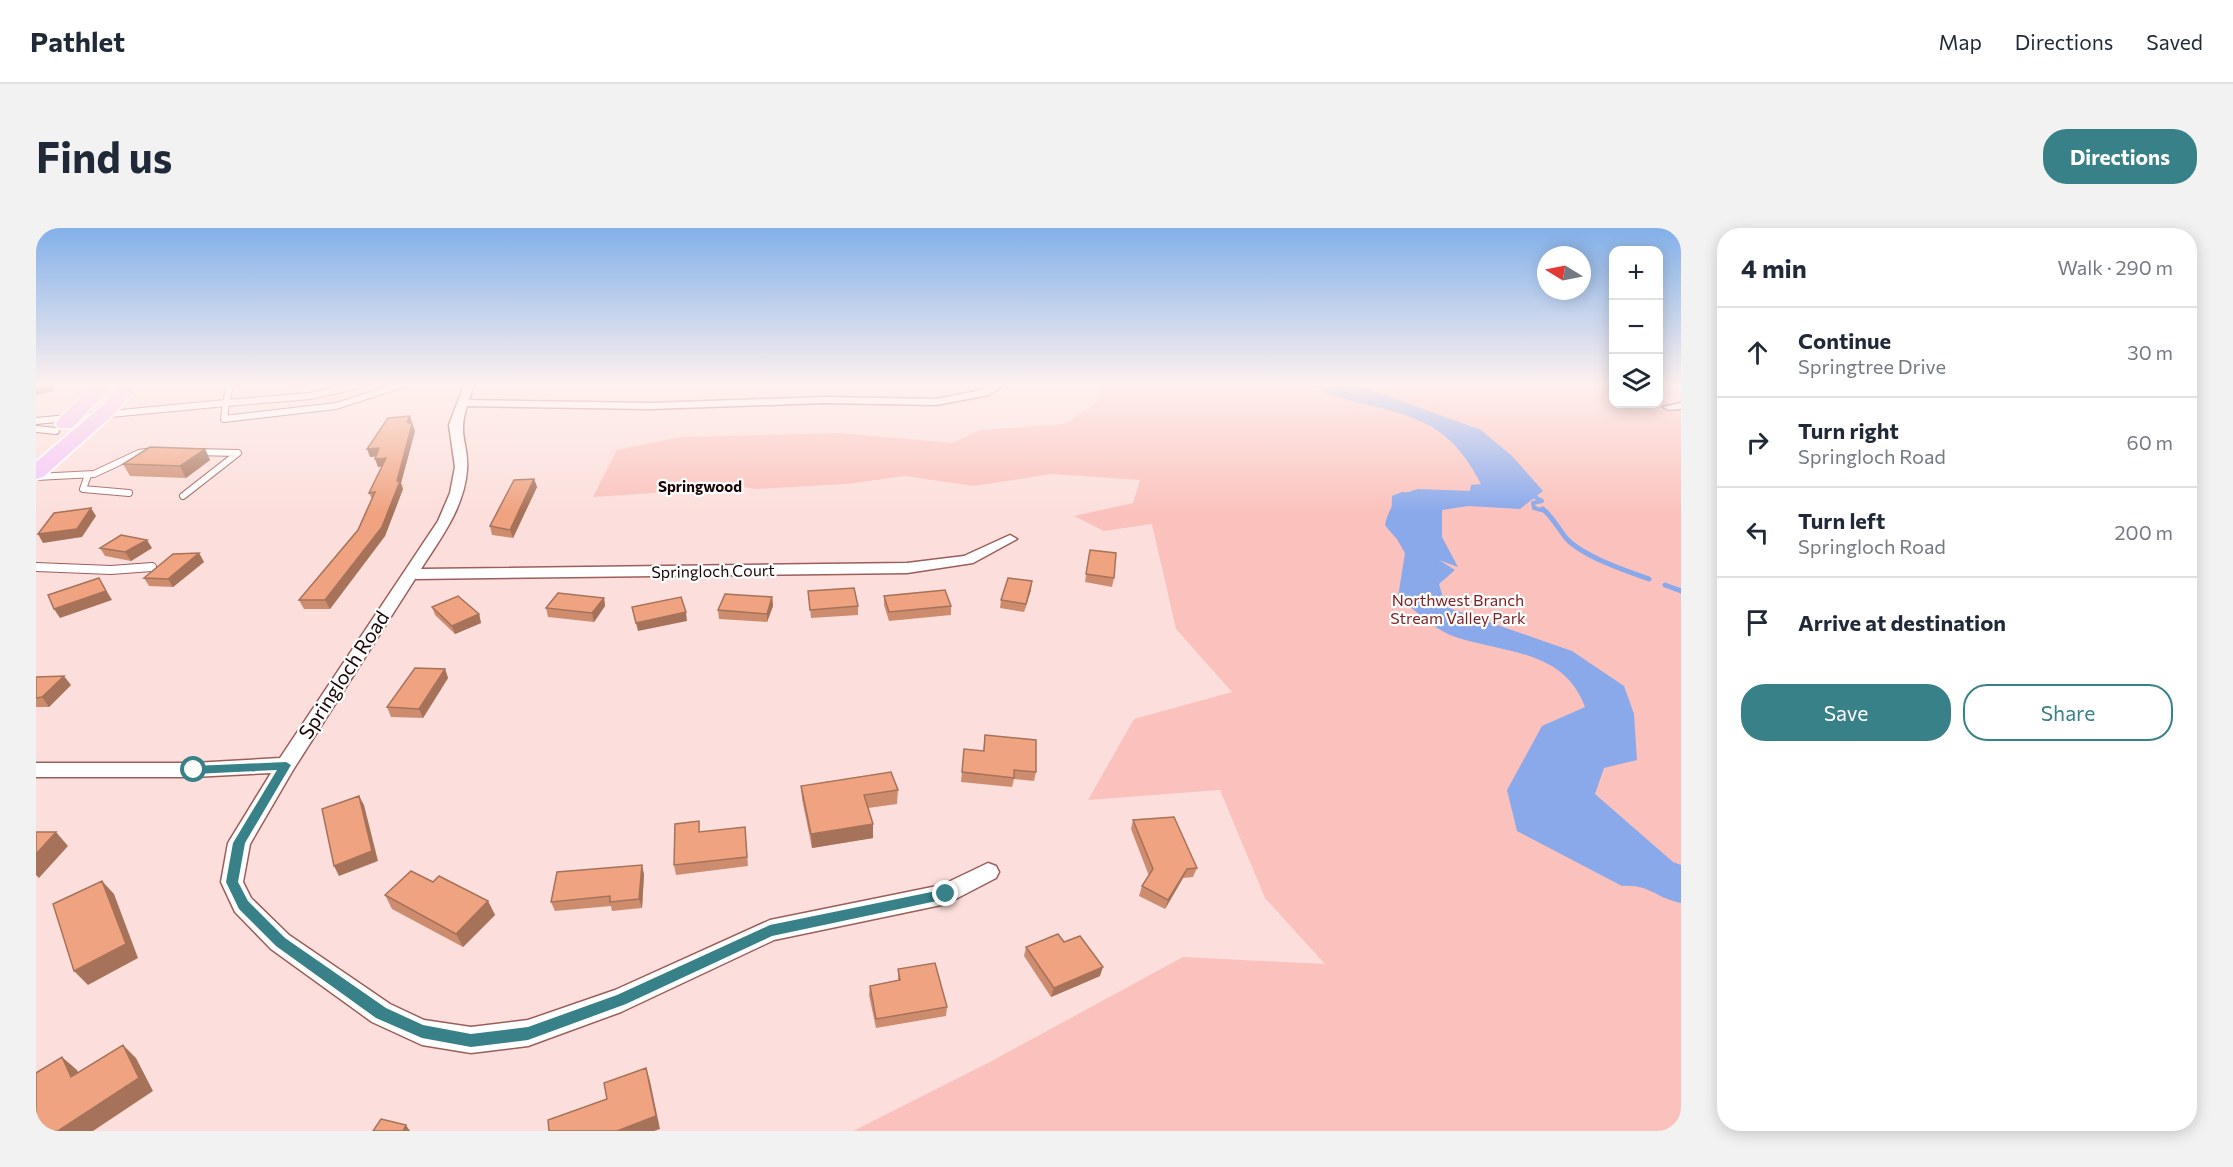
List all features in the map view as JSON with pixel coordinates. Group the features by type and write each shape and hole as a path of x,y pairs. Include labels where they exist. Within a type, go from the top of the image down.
{"main road":[{"path":"36,448 60,427"},
{"path":"36,472 88,427"}],"street":[{"name":"Springloch Road","path":"455,427 461,466 458,493 445,520 286,765 239,843 232,882 243,905 280,942 381,1013 422,1032 471,1040 528,1034 621,1000 770,930 946,894 988,872"},
{"name":"Springloch Court","path":"411,574 908,568 968,560 1010,539"},
{"path":"36,770 194,770 286,765"}],"lane":[{"path":"36,477 88,475 103,472 133,453 157,451"},
{"path":"180,452 238,453 183,496"},
{"path":"88,475 83,489 129,493"},
{"path":"36,567 111,570 152,567"}],"green space":[{"name":"Northwest Branch Stream Valley Park","path":"1021,427 1681,427 1681,1131 853,1131 986,1064 1183,957 1325,964 1265,898 1220,790 1088,800 1134,719 1232,692 1176,629 1152,524 1104,531 1074,516 1133,503 1140,480 1052,474 974,486 905,476 847,484 756,489 700,481 669,492 593,497 617,450 681,437 839,433 953,443 980,430"}],"water":[{"path":"1432,427 1473,427 1481,430 1512,456 1543,491 1520,509 1468,506 1442,510 1442,537 1458,567 1439,560 1455,570 1439,584 1446,607 1572,651 1624,686 1634,714 1637,760 1604,768 1595,794 1673,862 1681,865 1681,903 1646,889 1622,886 1517,831 1507,790 1542,726 1585,707 1575,687 1562,673 1546,663 1443,632 1398,597 1405,553 1391,529 1392,496 1402,492 1469,495 1471,485 1481,484 1453,443"}],"building":[{"path":"382,427 411,427 397,481 400,481 382,527 325,600 299,600 358,530 375,492 369,493 386,458 375,459 379,448 367,449"},
{"path":"150,447 205,449 180,466 123,464"},
{"path":"534,479 510,530 490,526 514,480"},
{"path":"91,508 77,529 38,534 54,513"},
{"path":"121,535 147,540 125,552 100,548"},
{"path":"1090,550 1116,553 1114,578 1086,574"},
{"path":"199,553 168,579 144,578 173,554"},
{"path":"99,578 106,591 54,609 48,595"},
{"path":"1008,578 1032,581 1026,604 1001,600"},
{"path":"854,588 858,606 810,610 808,591"},
{"path":"945,590 951,606 889,612 884,596"},
{"path":"558,593 604,598 592,613 546,608"},
{"path":"725,594 772,597 767,614 718,610"},
{"path":"458,596 479,614 452,626 432,607"},
{"path":"681,597 686,612 636,623 632,607"},
{"path":"415,668 445,669 419,709 387,707"},
{"path":"64,676 42,697 36,698 36,677"},
{"path":"985,735 1036,740 1036,772 1014,770 1014,778 962,772 964,749 984,751"},
{"path":"891,772 898,790 864,795 873,824 811,834 801,786"},
{"path":"359,796 372,851 334,866 322,809"},
{"path":"1174,817 1197,868 1187,869 1168,900 1142,886 1153,869 1133,820"},
{"path":"699,821 699,832 745,827 747,857 674,865 675,824"},
{"path":"36,832 56,832 36,854"},
{"path":"642,865 639,899 610,902 610,896 551,902 557,872"},
{"path":"411,871 433,882 439,876 488,901 456,934 385,895"},
{"path":"102,881 126,944 74,971 53,904"},
{"path":"1058,934 1064,942 1080,936 1103,967 1054,988 1026,947"},
{"path":"935,963 947,1007 876,1019 870,986 900,980 898,969"},
{"path":"123,1045 139,1078 58,1131 36,1131 36,1073 62,1057 71,1077"},
{"path":"646,1068 656,1116 617,1131 549,1131 548,1120 607,1099 604,1083"},
{"path":"381,1119 406,1125 403,1131 373,1131"}],"waterway":[{"path":"1530,494 1542,501 1533,503 1534,508 1545,511"},
{"path":"1415,540 1399,525 1402,509 1418,497 1463,497"},
{"path":"1545,511 1566,538 1582,551 1649,579"},
{"path":"1665,585 1681,591"}],"district":[{"name":"Springwood","path":"700,487"}],"route":[{"path":"194,770 286,765 239,843 232,882 243,905 280,942 381,1013 422,1032 471,1040 528,1034 621,1000 770,930 946,894"}]}
